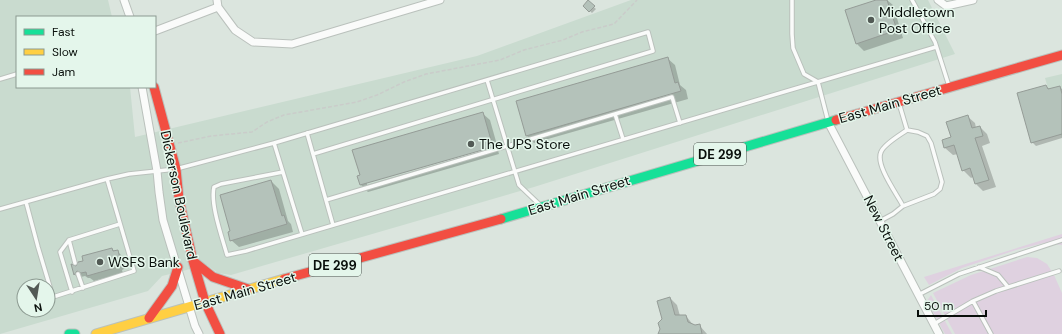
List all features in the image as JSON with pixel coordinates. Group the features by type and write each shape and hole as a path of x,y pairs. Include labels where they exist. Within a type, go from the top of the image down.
{"main road":[{"name":"East Main Street","path":"96,334 481,225 828,122 1062,55"},
{"name":"Dickerson Boulevard","path":"154,88 176,169 179,199 193,261 205,302 220,334"},
{"path":"193,261 213,277 248,290"},
{"path":"149,318 164,300 172,286 178,267"},
{"path":"68,334 75,334"}],"street":[{"path":"124,0 130,16"},
{"path":"156,31 218,4 235,30 253,42 292,44 440,0"},
{"path":"938,0 946,6 973,0"},
{"name":"Dickerson Boulevard","path":"142,88 164,220 188,307 199,334"},
{"name":"New Street","path":"828,122 939,334"}],"lane":[{"path":"792,0 793,48 804,74 818,82 828,122"},
{"path":"912,0 935,42 949,87"},
{"path":"0,209 107,179 129,174 176,169 274,143 648,32 653,51 313,154"},
{"path":"283,172 220,184 214,187 212,194 227,255 246,251 936,48"},
{"path":"0,79 16,74"},
{"path":"487,80 519,185 541,206"},
{"path":"326,200 672,97 680,123"},
{"path":"899,102 907,130"},
{"path":"615,114 624,139"},
{"path":"880,221 904,206 934,194 940,189 942,182 929,139 927,136 918,132 907,130 881,151 879,158 882,169 904,206"},
{"path":"307,133 333,225"},
{"path":"274,143 302,234"},
{"path":"26,202 53,297 72,292 134,271 107,179"},
{"path":"72,292 60,252 69,240 120,224"},
{"path":"69,240 75,263"},
{"path":"918,295 959,274 979,266 1062,240"},
{"path":"979,266 998,275 1008,286"},
{"path":"934,324 973,301 1008,286 1059,271"},
{"path":"78,274 83,288"},
{"path":"973,301 991,334"}],"path":[{"path":"168,139 177,138 177,144 210,136 252,132 267,122 284,115 357,102 426,74 500,60 524,50 563,40 582,32 614,24 637,0"}],"shaded area":[{"path":"0,0 108,0 112,16 16,16 16,88 130,88 135,137 477,56 631,0 928,0 955,54 534,187 231,275 218,273 207,265 162,276 148,291 56,318 56,278 16,278 16,318 55,318 0,334"},
{"path":"1062,74 1062,138 1045,78"},
{"path":"1062,234 1062,245 1044,243 1016,250 962,268 929,285 924,277"},
{"path":"1027,257 1037,258 1047,264 1054,275 1062,293 1062,334 955,334 933,293 971,275"},
{"path":"931,295 952,334 945,334 927,301"}],"building":[{"path":"588,0 595,6 589,12 583,6"},
{"name":"Middletown Post Office","path":"876,0 887,0 897,30 856,44 845,10"},
{"path":"668,57 675,83 678,82 681,91 526,136 516,101"},
{"path":"1046,85 1048,89 1060,86 1062,94 1062,134 1031,143 1017,93"},
{"path":"483,112 493,147 360,185 357,176 360,175 352,150"},
{"path":"968,115 972,128 980,126 983,136 975,138 989,180 975,184 970,168 962,171 954,145 944,148 942,140 951,137 946,122"},
{"path":"271,180 282,216 284,215 287,224 230,241 228,232 230,231 220,195"},
{"name":"WSFS Bank","path":"112,248 113,251 118,250 121,263 117,264 118,267 87,276 86,272 81,273 77,271 74,275 71,264 76,266 78,262 83,261 82,256"},
{"path":"670,297 675,315 686,315 688,322 695,325 700,324 702,334 658,334 660,329 658,323 662,319 657,301"}],"traffic: fast":[{"path":"501,219 836,120"},
{"path":"69,334 75,334"}],"traffic: slow":[{"path":"96,334 284,279"}],"traffic: jam":[{"path":"836,120 1062,55"},
{"path":"154,88 176,169 179,199 193,261 205,302 220,334"},
{"path":"284,279 501,219"},
{"path":"193,261 213,277 248,289"},
{"path":"149,318 172,286 178,267"}],"place":[{"name":"Middletown Post Office","path":"871,20"},
{"name":"The UPS Store","path":"471,144"},
{"name":"WSFS Bank","path":"100,262"}]}
